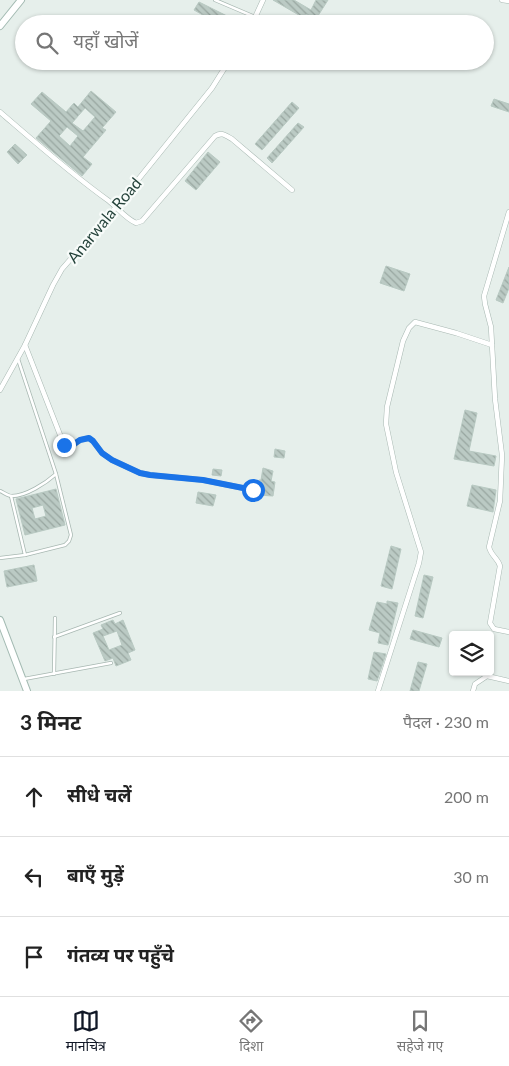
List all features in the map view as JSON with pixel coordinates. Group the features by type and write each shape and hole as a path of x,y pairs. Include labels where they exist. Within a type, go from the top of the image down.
{"street":[{"path":"0,26 21,0"},
{"path":"256,15 263,0"},
{"path":"502,0 509,1"},
{"name":"Anarwala Road","path":"0,390 18,359 62,269 116,207 212,88 223,70"},
{"path":"0,112 79,179 116,207 128,219 136,223 142,221 215,136 220,134 225,134 232,139 292,190"},
{"path":"509,212 484,296 491,327 495,399 502,455 500,501 489,547 490,553 500,566 490,623 494,629 509,632"},
{"path":"378,691 421,552 396,472 386,424 387,407 403,341 409,328 415,322 492,345"},
{"path":"25,345 64,445 71,446 80,440 89,438 102,453 112,460 140,473 203,480 253,490"},
{"path":"0,620 27,691"},
{"path":"473,691 475,684 487,676 509,681"}],"lane":[{"path":"215,0 248,15"},
{"path":"0,558 25,555 65,545 71,538 56,474 18,359"},
{"path":"0,491 11,496 39,487 56,474"},
{"path":"11,496 25,555"},
{"path":"54,637 120,613"},
{"path":"54,674 55,618"},
{"path":"23,679 111,663"}],"building":[{"path":"273,0 294,0 311,10 316,0 328,0 319,15 299,15"},
{"path":"199,2 225,15 203,15 194,10"},
{"path":"91,91 116,112 102,128 106,130 83,157 92,164 82,176 36,138 51,121 31,104 42,92 66,112 74,103 78,107","holes":["85,108 95,117 83,131 72,123","67,127 78,136 70,146 59,136"]},
{"path":"494,99 509,104 509,112 491,106"},
{"path":"292,102 299,108 262,150 255,144"},
{"path":"298,123 304,127 272,163 267,158"},
{"path":"15,144 27,155 18,164 7,152"},
{"path":"208,152 220,162 196,190 185,181"},
{"path":"386,266 410,274 404,291 380,283"},
{"path":"509,267 509,288 503,303 496,300"},
{"path":"465,410 477,413 469,451 496,456 494,466 454,459"},
{"path":"275,449 285,451 284,458 274,457"},
{"path":"263,468 273,471 271,481 275,482 273,496 258,495 259,480 261,480"},
{"path":"213,469 222,470 221,476 212,475"},
{"path":"472,485 496,490 493,512 467,506"},
{"path":"56,489 65,525 25,535 16,499","holes":["43,505 46,516 35,519 32,508"]},
{"path":"198,492 216,495 213,506 196,503"},
{"path":"391,546 401,549 392,589 381,586"},
{"path":"34,565 37,581 7,587 4,571"},
{"path":"424,575 433,577 423,618 415,616"},
{"path":"387,601 398,603 388,645 378,643 380,633 369,630 377,602 387,604"},
{"path":"113,620 115,624 123,620 135,650 128,653 131,660 116,666 113,658 105,661 93,633 103,629 101,625","holes":["117,631 122,645 109,650 103,636"]},
{"path":"413,630 442,638 439,647 410,639"},
{"path":"374,652 386,654 377,681 368,679"},
{"path":"418,662 427,664 419,691 410,691"}],"route":[{"path":"64,445 67,447 71,446 84,438 89,438 102,453 112,460 140,473 203,480 253,490"}]}
